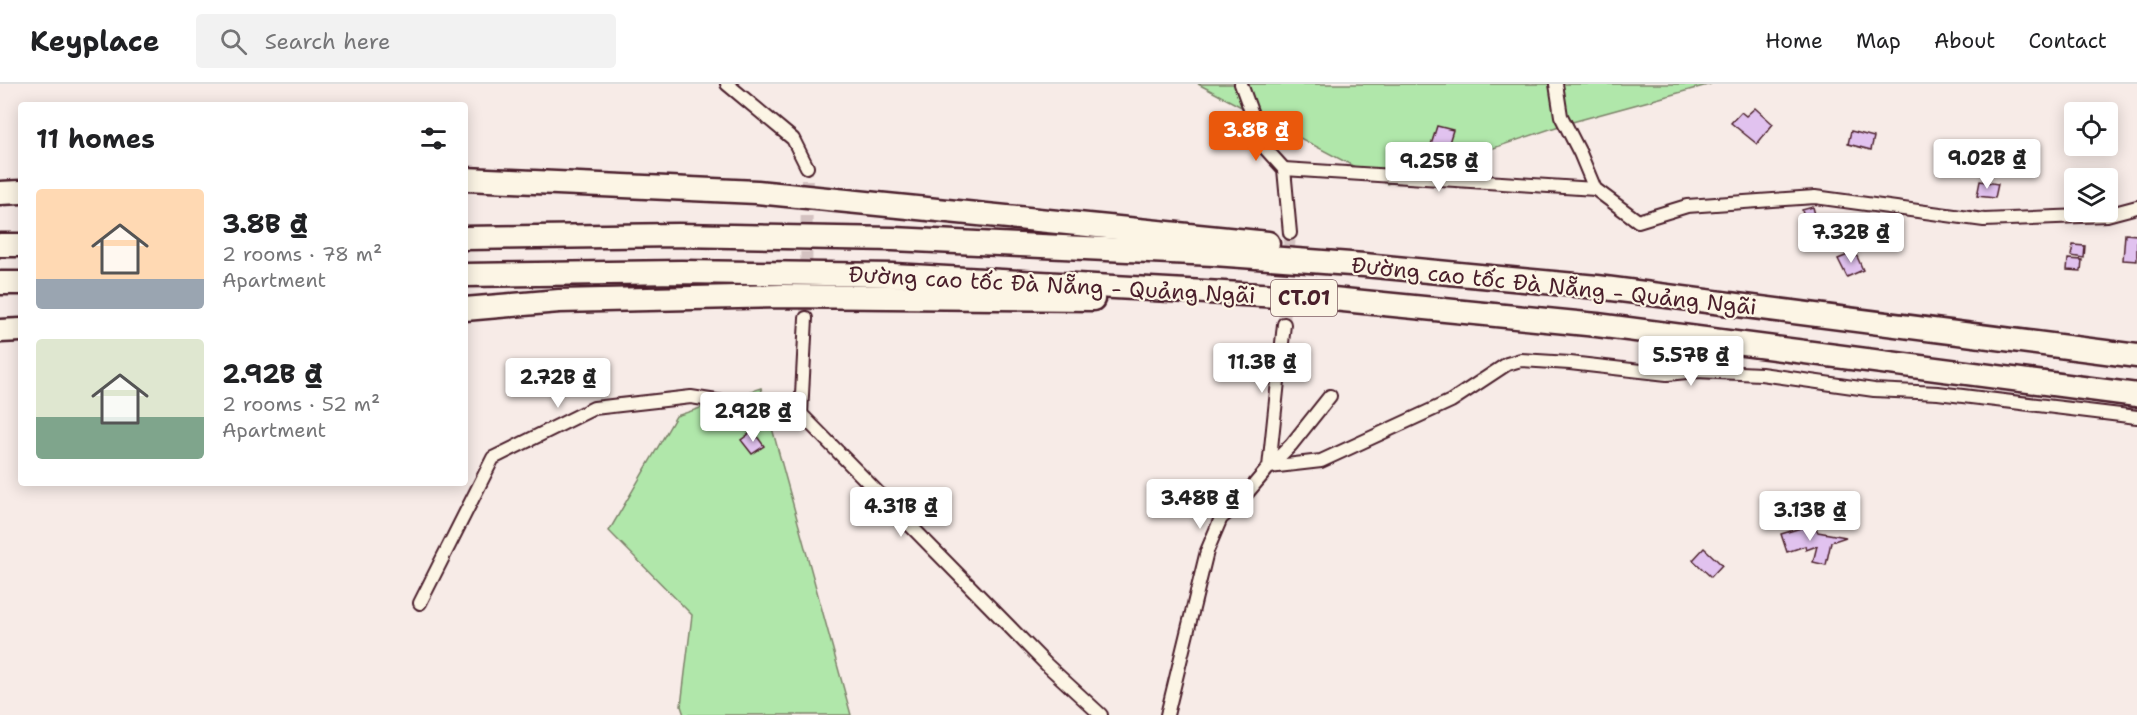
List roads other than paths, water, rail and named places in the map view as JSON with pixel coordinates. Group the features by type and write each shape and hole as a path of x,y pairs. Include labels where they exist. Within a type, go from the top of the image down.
{"highway":[{"path":"468,179 757,192 1326,249 1597,287"},
{"path":"0,193 18,192"},
{"name":"Đường cao tốc Đà Nẵng - Quảng Ngãi","path":"468,238 690,236 893,239 1214,254 1364,265 1597,287 2137,356"},
{"path":"0,245 18,245"},
{"name":"Đường cao tốc Đà Nẵng - Quảng Ngãi","path":"468,275 681,272 893,275 1333,299 1597,326 2137,395"},
{"path":"0,283 18,283"},
{"path":"468,309 559,301 781,296 975,299 1333,299"},
{"path":"0,331 18,330"}],"street":[{"path":"727,84 793,139 807,167"},
{"path":"1241,84 1264,147 1284,169 1290,233"},
{"path":"1556,84 1561,116 1595,189 1638,221 1687,206 1815,197 1984,220 2107,215 2137,207"},
{"path":"1284,169 1595,189"},
{"path":"801,414 806,318"},
{"path":"1269,467 1284,324"},
{"path":"1269,467 1322,461 1451,401 1507,364 1521,360 1666,374 1696,371 1761,374 1874,390 1938,393 2137,417"},
{"path":"1167,715 1208,551 1221,518 1237,505 1291,445 1330,396"},
{"path":"420,603 493,458 594,408 690,397 801,414 1047,666 1101,715"}],"tunnel":[{"path":"806,318 807,167"},
{"path":"1284,324 1290,233"}]}
